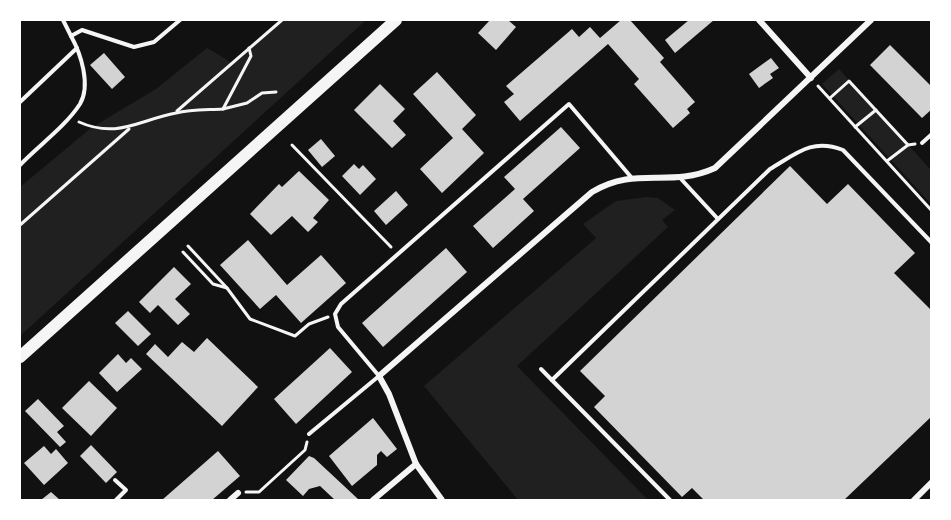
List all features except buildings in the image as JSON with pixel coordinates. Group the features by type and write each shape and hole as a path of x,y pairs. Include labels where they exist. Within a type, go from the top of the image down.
{"main road":[{"path":"20,357 396,20"}],"street":[{"path":"759,20 811,78"},
{"path":"442,501 416,464 389,394 379,376 592,192 607,183 631,177 681,179 715,168 871,20"},
{"path":"373,501 416,464"},
{"path":"914,501 932,482"},
{"path":"230,501 238,493"}],"lane":[{"path":"20,165 81,103 85,78 77,48 63,20"},
{"path":"71,36 82,30 134,47 154,42 180,20"},
{"path":"20,102 77,48"},
{"path":"309,434 379,376 338,327 335,314 341,304 569,104 631,177"},
{"path":"922,143 932,134"},
{"path":"552,380 770,169 801,150 826,144 843,150 932,243"},
{"path":"681,179 718,219"},
{"path":"541,369 670,501"},
{"path":"116,480 126,490 116,501"}],"path":[{"path":"176,112 282,20"},
{"path":"223,109 251,56 249,48"},
{"path":"811,78 932,211"},
{"path":"830,98 849,81 908,144 887,161"},
{"path":"67,118 91,128 130,128 176,112 223,109 247,104 262,93 276,92"},
{"path":"855,127 876,110"},
{"path":"20,225 130,128"},
{"path":"292,145 399,254"},
{"path":"188,246 227,288 250,318 295,336 309,324 335,314"},
{"path":"183,252 213,284 227,288"},
{"path":"238,493 259,492 305,450 309,434"}],"shaded area":[{"path":"282,20 366,20 20,336 20,187 91,128 156,89 207,48 232,63"},
{"path":"839,69 931,170 931,204 822,84"},
{"path":"646,197 658,198 675,210 662,220 668,227 517,366 648,500 518,500 424,386 596,238 583,224 616,201"}]}
